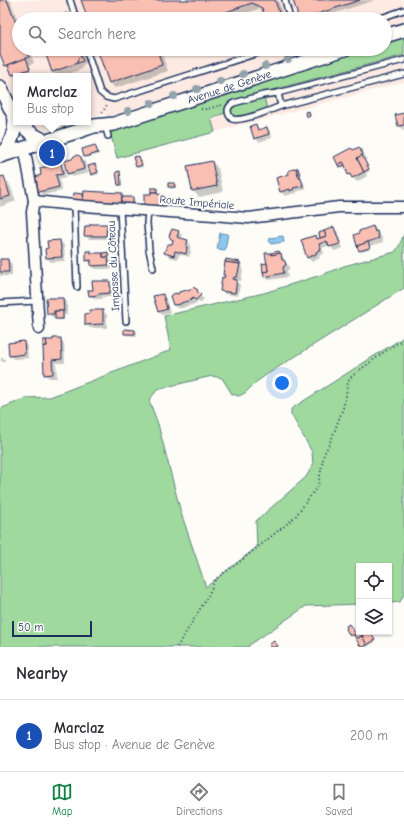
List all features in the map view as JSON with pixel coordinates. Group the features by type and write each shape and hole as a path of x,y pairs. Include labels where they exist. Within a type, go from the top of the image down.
{"main road":[{"path":"392,34 404,30"},
{"name":"Avenue de Genève","path":"0,159 45,141 105,128 324,56"},
{"path":"0,87 13,113"},
{"path":"0,159 12,138 15,125"},
{"path":"21,125 29,132 45,141"},
{"name":"Avenue de Genève","path":"0,159 26,157 97,134 105,128"}],"street":[{"path":"26,157 34,201 32,212 39,329"},
{"name":"Route Impériale","path":"34,201 74,206 213,214 238,218 253,218 339,207 404,207"}],"lane":[{"path":"70,0 74,12"},
{"path":"285,0 288,12"},
{"path":"392,14 404,10"},
{"path":"88,56 100,92 106,97 114,98 248,56"},
{"path":"404,60 278,93 234,102 229,107 228,113 232,118 239,119 268,112 281,106 404,74"},
{"path":"278,93 281,106"},
{"path":"74,206 77,287"},
{"name":"Impasse du Côteau","path":"120,209 126,321"},
{"path":"148,210 147,223 152,268"},
{"path":"0,303 37,301"}],"path":[{"path":"105,128 107,105 114,98"},
{"path":"177,647 208,596 215,580 295,517 318,486 324,454 332,438 346,396 349,380 352,376 384,352 404,339"}],"shaded area":[{"path":"0,0 404,0 404,82 117,158 105,113 91,117 91,73 13,73 13,113 0,87"},
{"path":"30,125 64,125 45,131"}],"green space":[{"path":"404,36 404,55 231,101 226,106 225,113 211,118 215,132 117,158 110,132 343,56 392,56 392,40"},
{"path":"264,97 267,109 238,117 233,115 231,112 235,105"},
{"path":"404,234 404,288 269,373 256,382 245,393 239,396 232,394 222,378 212,376 158,389 149,400 158,424 181,513 206,587 257,547 256,521 306,477 313,465 312,452 291,414 291,409 404,337 404,594 400,602 392,603 392,563 356,563 356,604 306,606 248,646 249,647 0,647 0,409 26,398 50,397 171,350 164,316 264,293 344,266 395,252"}],"water":[{"path":"220,233 228,234 225,250 217,249"},
{"path":"283,236 284,242 271,244 269,242 270,238"}],"building":[{"path":"0,0 7,0 12,13 12,56 29,57 5,66 0,54"},
{"path":"81,0 275,0 279,12 263,12 262,8 252,3 226,12 85,12"},
{"path":"293,0 360,0 323,12 297,12"},
{"path":"46,56 81,56 79,57 78,63 52,72"},
{"path":"81,56 83,61 78,63 79,57"},
{"path":"99,56 159,56 162,65 109,83"},
{"path":"26,58 30,69 13,73 12,75 8,65"},
{"path":"309,111 310,116 306,116 305,112"},
{"path":"404,113 404,125 398,126 395,115"},
{"path":"256,124 258,130 267,127 269,134 254,139 250,126"},
{"path":"95,145 98,153 84,157 82,149"},
{"path":"359,147 363,155 357,158 364,172 352,178 350,174 348,175 343,162 338,165 334,157 351,148 353,150"},
{"path":"78,155 81,157 84,169 67,174 64,161 72,159 74,156"},
{"path":"362,155 369,169 364,172 357,158"},
{"path":"139,156 142,165 136,167 133,157"},
{"path":"212,161 217,186 192,191 187,166"},
{"path":"343,162 345,165 339,167 338,165"},
{"path":"61,163 63,174 56,175 59,187 38,192 35,177 41,175 40,168"},
{"path":"95,164 98,172 91,175 88,166"},
{"path":"296,168 303,186 293,188 294,189 290,191 290,189 280,192 276,178 289,174 288,171"},
{"path":"296,168 298,168 301,178 299,178"},
{"path":"120,171 121,185 118,185 116,172"},
{"path":"4,176 10,196 0,199 0,177"},
{"path":"168,183 174,183 175,187 168,187"},
{"path":"151,188 157,188 157,192 151,192"},
{"path":"84,191 122,193 121,205 83,202"},
{"path":"151,192 157,192 157,194 164,195 163,203 167,203 167,207 144,206 144,194 151,194"},
{"path":"74,193 83,194 83,202 73,201"},
{"path":"122,197 133,197 133,205 121,205"},
{"path":"90,224 107,224 106,236 84,236 85,226 90,226"},
{"path":"373,226 375,232 377,231 379,238 357,246 354,235 359,233 359,231"},
{"path":"334,227 340,244 329,247 327,241 319,244 321,249 316,252 316,254 307,258 301,240 316,235 317,239 326,236 324,231"},
{"path":"172,229 179,231 177,237 188,240 186,254 175,251 174,256 164,253 167,245 172,244 173,240 169,236"},
{"path":"324,231 326,236 320,238 319,233"},
{"path":"60,240 62,257 46,258 45,249 48,248 47,241"},
{"path":"368,242 370,248 359,251 357,246"},
{"path":"86,251 91,251 91,253 103,253 103,257 108,257 109,265 91,266 91,260 86,261"},
{"path":"279,251 280,254 271,255 271,253"},
{"path":"108,252 108,257 103,257 103,253"},
{"path":"265,253 271,253 271,255 281,253 282,260 285,261 286,265 283,267 284,273 264,277 263,272 268,271"},
{"path":"0,259 8,259 9,272 0,272"},
{"path":"226,259 240,262 240,264 225,262"},
{"path":"225,262 240,264 237,277 234,277 233,279 237,280 235,293 220,291 222,277 224,278 225,275 223,275"},
{"path":"267,263 268,271 263,272 262,264"},
{"path":"92,281 110,281 110,293 89,296 88,290 93,290"},
{"path":"193,287 198,290 197,291 201,295 197,299 195,300 193,298 181,304 173,305 171,295 187,290 189,291"},
{"path":"163,294 167,309 158,312 153,296"},
{"path":"46,298 63,298 64,311 54,311 54,314 47,314"},
{"path":"90,310 103,310 103,324 85,325 85,314 90,313"},
{"path":"55,311 63,311 63,319 55,319"},
{"path":"124,329 135,330 135,334 124,334"},
{"path":"53,338 61,338 62,359 52,360 53,374 44,375 43,346 47,346 46,340 53,340"},
{"path":"43,340 46,340 47,346 43,346"},
{"path":"24,341 25,354 9,356 8,343"},
{"path":"349,624 356,634 350,636 346,626"},
{"path":"356,634 362,636 356,639 354,635"},
{"path":"372,635 375,640 367,645 362,636"},
{"path":"362,636 367,645 361,647 356,639"},
{"path":"274,641 278,646 271,647 269,645"}],"place":[{"name":"Marclaz","path":"52,153"}]}
